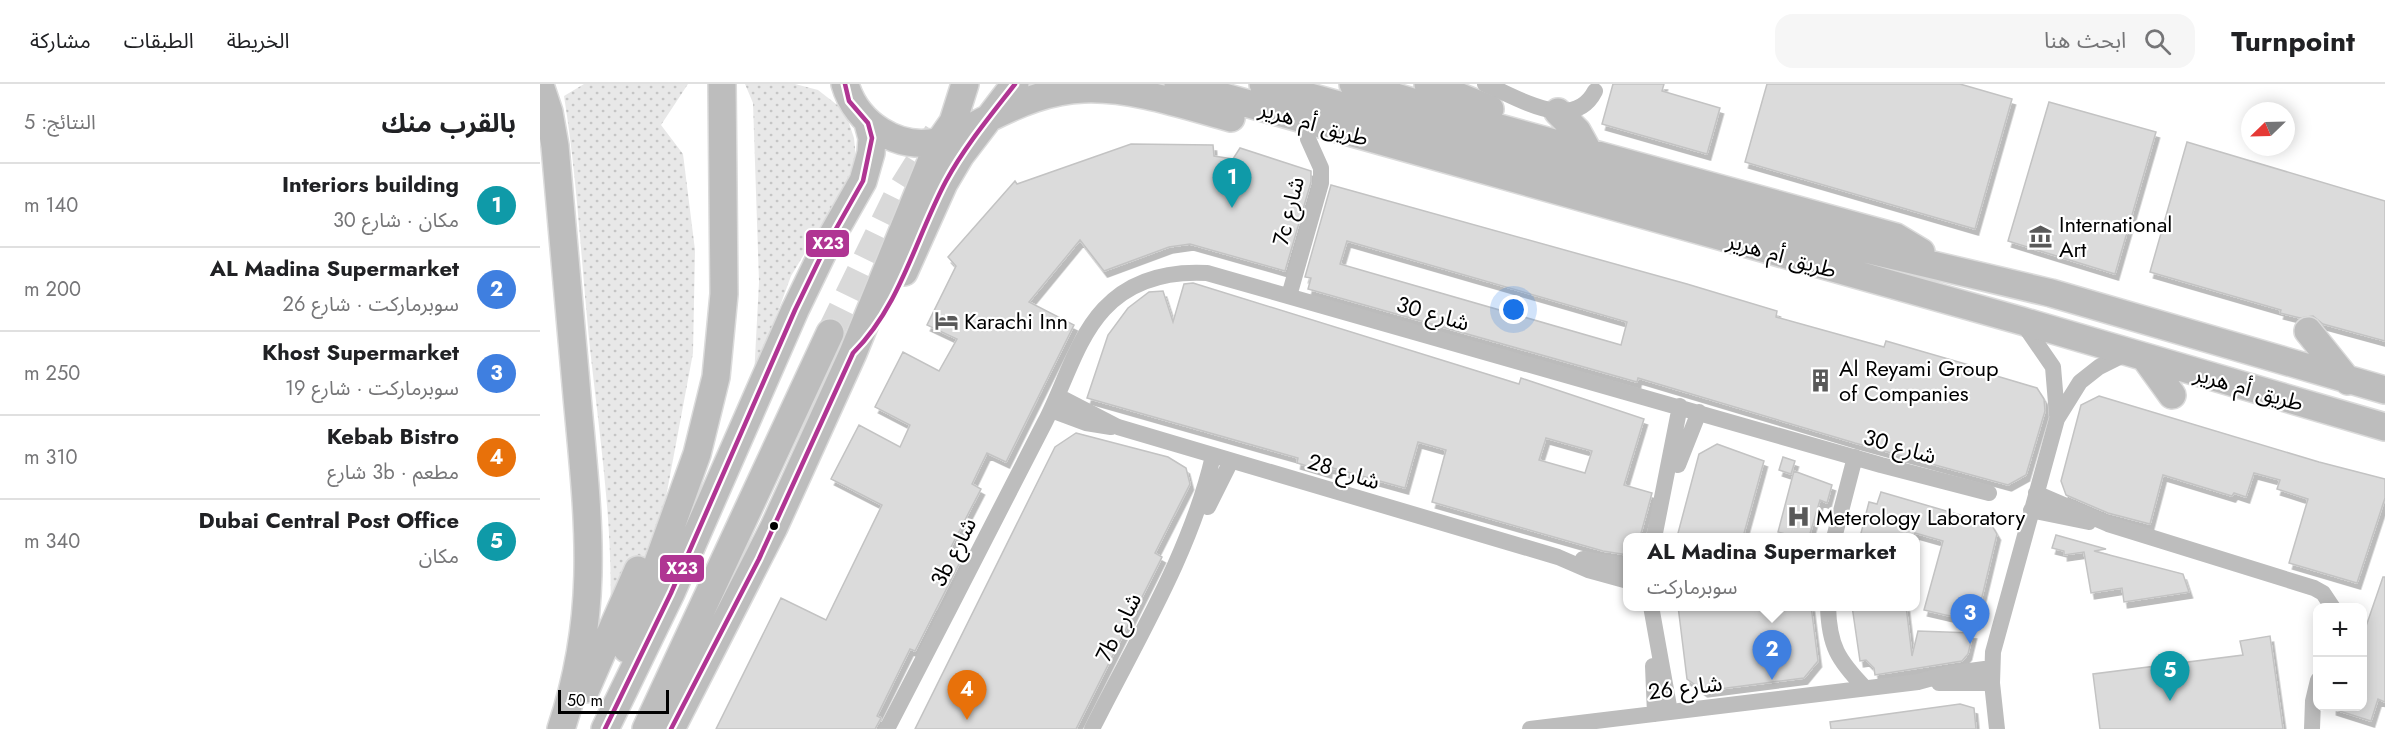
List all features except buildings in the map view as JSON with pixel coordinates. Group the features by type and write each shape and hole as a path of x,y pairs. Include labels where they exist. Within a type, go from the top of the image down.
{"main road":[{"path":"941,138 948,84"},
{"path":"671,729 759,559 853,353 941,138 953,122 965,84"},
{"path":"853,353 874,330 893,296 944,183 987,118 1015,84"},
{"name":"طريق أم هرير","path":"1178,84 1278,97 1823,239 2051,293 2385,390"},
{"path":"1353,84 1896,237 1912,245 1935,266"},
{"path":"1428,84 1530,126 1552,141"},
{"path":"540,85 549,112 555,146 590,553 586,629 580,665 561,729"},
{"path":"598,729 697,454 716,377 724,294 722,166 716,88"},
{"path":"868,123 896,138 917,142 941,138 1031,99 1059,91 1085,89 1160,100 1308,139 1669,241 1840,285 1861,287 1881,283"},
{"path":"605,729 671,592 810,278 863,181 871,153 872,138 868,123 847,92"},
{"name":"طريق أم هرير","path":"1278,97 1881,283 2022,321 2385,427"},
{"path":"1558,112 1577,131 1588,151"},
{"path":"1680,178 1712,166"},
{"path":"2308,331 2348,381"},
{"path":"646,729 830,333"},
{"path":"2137,356 2172,395"},
{"path":"569,729 679,471 690,458 697,454"}],"street":[{"path":"1485,84 1558,112 1580,109 1590,101 1595,91"},
{"name":"7c شارع","path":"1289,296 1321,183 1319,160 1308,139"},
{"name":"شارع 30","path":"1055,403 1092,324 1118,297 1152,278 1170,274 1207,273 1881,465 1989,493"},
{"path":"2022,321 2053,367 2057,419"},
{"path":"1997,729 1992,675 2002,614 2057,419 2080,382 2099,367 2137,356"},
{"name":"شارع 28","path":"1055,403 1118,427 1558,557 1588,570 1623,580"},
{"name":"3b شارع","path":"887,729 1055,403"},
{"path":"1655,533 1680,406"},
{"path":"1665,490 1675,472 1699,412"},
{"name":"7b شارع","path":"1092,729 1184,546 1203,497 1213,456"},
{"path":"1835,533 1855,457"},
{"name":"7b شارع","path":"1184,546 1197,528 1231,461"},
{"path":"1846,491 1881,465"},
{"path":"2036,494 2108,524 2314,588 2323,593 2330,603"},
{"path":"2031,510 2108,524"},
{"name":"شارع 28","path":"1558,557 1623,565"},
{"path":"1651,611 1662,713"},
{"path":"1828,611 1830,633 1838,656 1865,688"},
{"name":"شارع 26","path":"1530,729 1865,688 1918,681 1947,674 1992,675"},
{"path":"2312,729 2313,701"}],"shaded area":[{"path":"584,84 688,84 661,125 683,154 695,250 693,353 666,497 629,600 610,620 610,550 605,479 589,339 576,187 564,96"},
{"path":"745,84 795,84 818,90 845,111 854,138 856,159 842,191 791,276 754,377 759,282 753,103"}],"tunnel":[{"path":"830,333 896,198 937,133"}],"transit line":[{"name":"X23","path":"605,729 671,593 795,310 824,250 863,181 872,138 868,123 849,101 845,84"},
{"name":"X23","path":"671,729 759,559 853,353 870,334 895,293 953,168 1015,84"}],"place":[{"name":"Interiors building","path":"1232,208"},
{"name":"International Art","path":"2041,237"},
{"name":"Karachi Inn","path":"946,321"},
{"name":"Al Reyami Group of Companies","path":"1821,381"},
{"name":"Meterology Laboratory","path":"1798,517"},
{"name":"Khost Supermarket","path":"1970,644"},
{"name":"AL Madina Supermarket","path":"1772,680"},
{"name":"Dubai Central Post Office","path":"2170,701"},
{"name":"Kebab Bistro","path":"967,720"}]}
